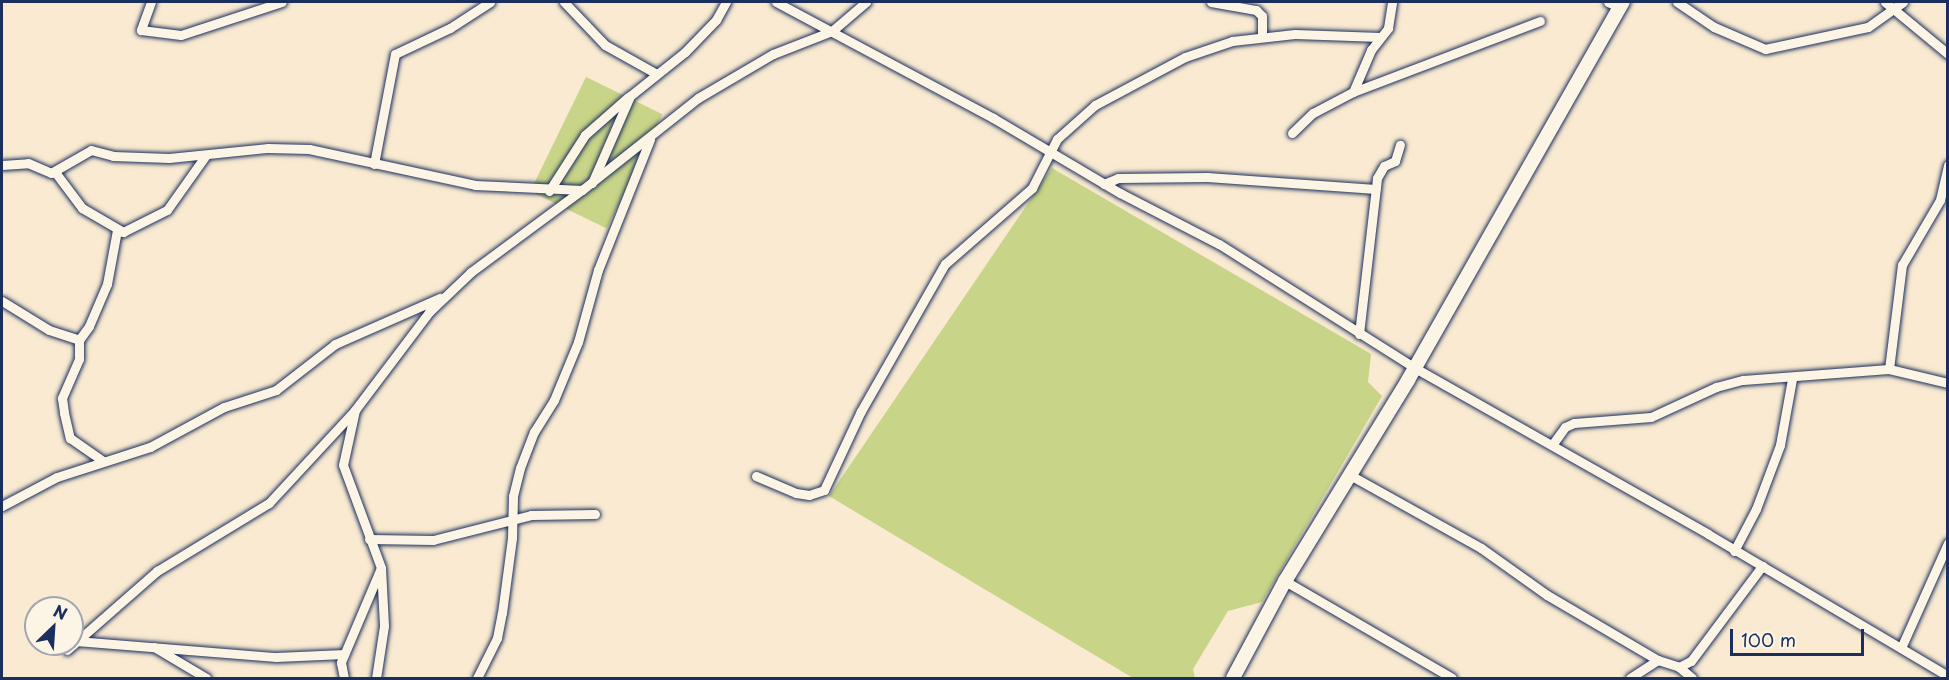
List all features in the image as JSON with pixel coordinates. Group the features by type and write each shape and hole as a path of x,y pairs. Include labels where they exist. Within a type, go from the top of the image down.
{"street":[{"path":"151,2 141,30 181,35 282,2"},
{"path":"374,164 395,54 450,28 490,2"},
{"path":"564,2 606,45 655,73"},
{"path":"549,191 585,135 655,73 685,52 716,20 726,2"},
{"path":"776,2 1050,151 1104,184 1219,244 1415,368 1762,566 1947,676"},
{"path":"84,634 157,572 269,503 355,410 414,330 482,263 592,183 685,107 773,54 832,31 866,2"},
{"path":"1211,2 1256,10 1262,16 1262,36"},
{"path":"1353,92 1380,38 1388,28 1392,2"},
{"path":"1677,2 1714,27 1766,48 1868,27 1903,2"},
{"path":"1885,2 1947,54"},
{"path":"1233,678 1286,581 1415,368 1617,3"},
{"path":"1292,133 1313,113 1353,92 1540,21"},
{"path":"756,476 796,493 809,495 824,490 861,411 945,264 1032,188 1050,151 1088,111 1128,87 1209,47 1262,36 1380,38"},
{"path":"592,183 630,96"},
{"path":"477,678 498,630 519,468 534,432 554,400 578,342 608,241 652,134"},
{"path":"1359,334 1376,189 1380,171 1395,161 1400,145"},
{"path":"55,172 63,163 92,150 113,156 169,158 268,148 309,149 475,185 549,191 582,190"},
{"path":"2,165 28,163 55,172 82,208 117,230 136,228 167,210 206,155"},
{"path":"1889,369 1902,265 1940,200 1947,165"},
{"path":"1104,184 1118,178 1207,177 1376,189"},
{"path":"102,461 70,438 62,398 79,359 79,340 107,284 117,230"},
{"path":"2,506 57,477 150,447 215,411 276,390 335,345 448,295"},
{"path":"2,301 50,330 79,340"},
{"path":"1552,445 1565,427 1574,423 1651,417 1728,383 1889,369 1947,383"},
{"path":"1734,551 1756,509 1780,445 1792,379"},
{"path":"355,410 343,465 381,568 384,626 376,678"},
{"path":"1350,475 1481,548 1547,595 1658,660 1679,667 1692,678"},
{"path":"369,539 433,540 531,515 595,514"},
{"path":"1901,648 1947,543"},
{"path":"1679,667 1691,661 1713,636 1762,566"},
{"path":"344,678 344,654 356,635 381,568"},
{"path":"1286,581 1452,678"},
{"path":"84,642 276,657 344,654"},
{"path":"153,646 206,678"},
{"path":"1630,678 1658,660"}],"green space":[{"path":"586,77 662,114 607,228 530,191"},
{"path":"1052,168 1371,354 1368,382 1382,396 1262,602 1228,611 1193,669 1195,678 1133,678 829,496"}]}
